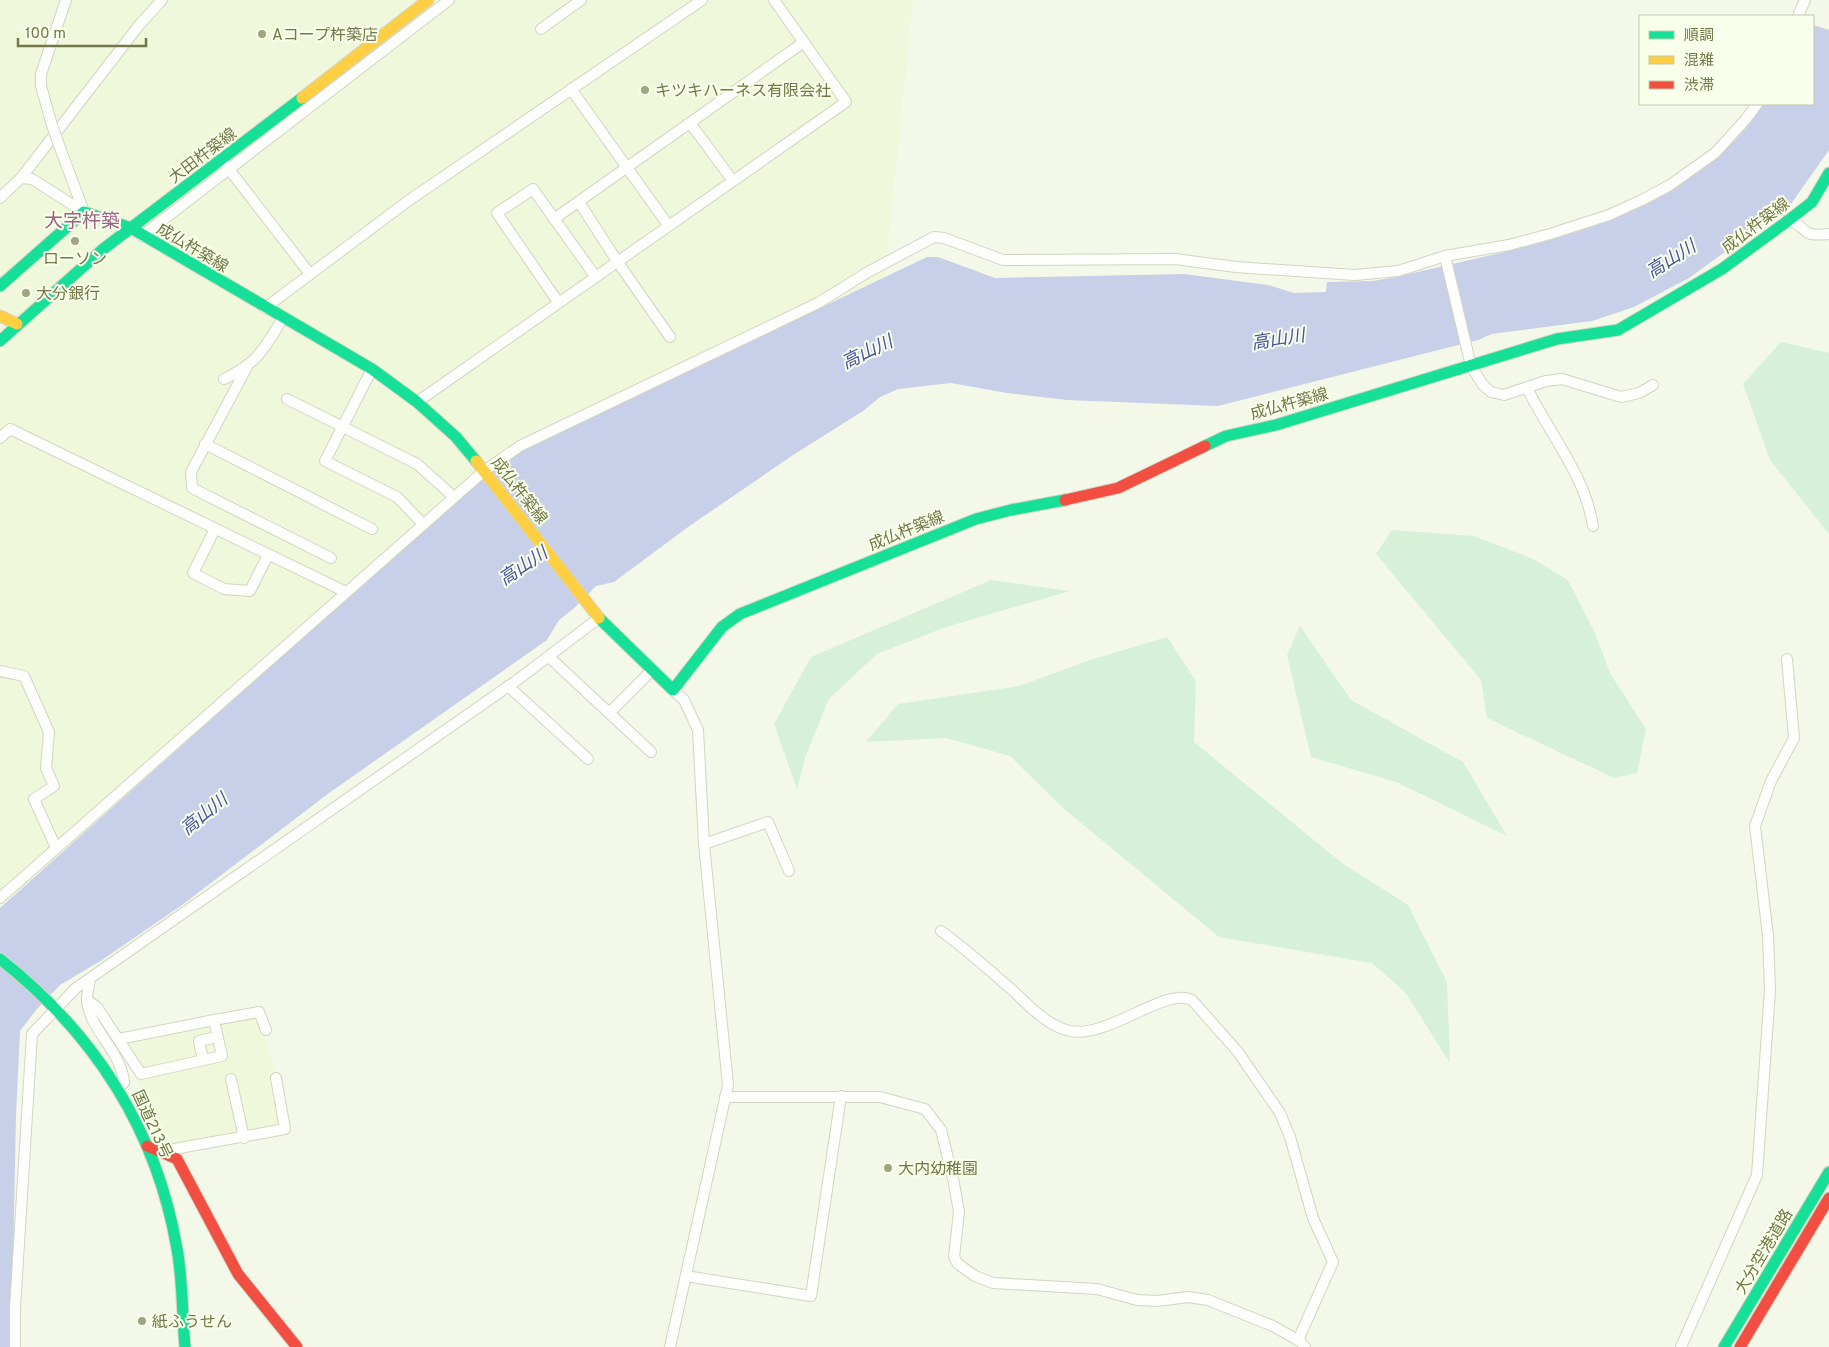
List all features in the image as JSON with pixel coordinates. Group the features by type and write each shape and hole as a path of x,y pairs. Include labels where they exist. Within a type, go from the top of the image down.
{"main road":[{"name":"大田杵築線","path":"0,341 16,324 73,274 131,228 226,165 428,0"},
{"name":"成仏杵築線","path":"84,212 131,228 372,369 417,402 456,437 599,618 673,690 722,627 740,614 976,519 1004,509 1082,499 1118,488 1226,436 1276,425 1557,340 1618,330 1714,275 1789,220 1812,202 1822,188 1829,173"},
{"path":"0,286 84,212"},
{"path":"0,316 16,324"},
{"name":"国道213号","path":"0,959 38,990 90,1048 117,1087 147,1146 161,1183 177,1248 185,1347"},
{"path":"147,1146 177,1159 238,1274 297,1347"},
{"name":"大分空港道路","path":"1724,1347 1829,1172"},
{"name":"大分空港道路","path":"1740,1347 1829,1198"}],"street":[{"path":"66,0 41,74 42,86 51,122 84,212"},
{"path":"0,198 21,178 140,24 162,0"},
{"path":"142,236 226,165 449,0"},
{"path":"541,29 581,0"},
{"path":"265,308 408,201 702,0"},
{"path":"417,402 846,102 774,0"},
{"path":"1798,15 1805,0"},
{"path":"554,219 804,42"},
{"path":"571,90 668,225"},
{"path":"0,898 484,471 520,446 818,303 868,272 934,237 944,238 1003,260 1175,259 1236,267 1355,275 1398,271 1445,256 1508,245 1550,234 1609,215 1644,199 1670,185 1715,153 1746,120 1756,105"},
{"path":"690,123 733,181"},
{"path":"226,165 310,274"},
{"path":"21,178 32,179 84,212"},
{"path":"558,302 497,214 533,189 595,276"},
{"path":"579,202 670,337"},
{"path":"1789,220 1797,223 1803,232 1812,235 1829,234"},
{"path":"1445,256 1471,366 1483,385 1498,394 1504,395 1562,378 1621,397 1639,393 1653,385"},
{"path":"224,379 259,358 283,318"},
{"path":"248,365 191,472 192,488 331,558"},
{"path":"372,369 324,461 397,497 423,524"},
{"path":"1528,388 1540,412 1560,441 1590,509 1592,526"},
{"path":"287,399 417,464 454,497"},
{"path":"0,438 10,429 346,592"},
{"path":"205,444 372,529"},
{"path":"215,529 193,573 224,589 250,591 268,555"},
{"path":"15,1347 15,1308 30,1036 76,988 549,657 599,618"},
{"path":"549,657 651,752"},
{"path":"1681,1347 1757,1175 1770,990 1768,936 1755,826 1771,781 1794,738 1787,659"},
{"path":"609,713 652,670"},
{"path":"0,671 24,676 49,732 46,768 54,786 34,799 56,848"},
{"path":"508,686 588,759"},
{"path":"670,1347 728,1085 704,844 698,730 684,700 673,690"},
{"path":"704,844 768,822 790,871"},
{"path":"724,1097 880,1097 906,1102 925,1109 941,1130 953,1178 959,1212 954,1257 958,1264 975,1276 993,1283 1097,1289 1138,1300 1157,1302 1188,1297 1208,1300 1273,1326 1301,1343 1333,1262 1312,1218 1290,1137 1280,1113 1238,1052 1192,1000 1185,997 1177,997 1153,1006 1104,1028 1079,1032 1062,1028 1045,1020 962,946 941,931"},
{"path":"90,980 87,1000 94,1020 119,1060 124,1073 124,1083 117,1087"},
{"path":"87,1000 96,1007 141,1074 222,1056 214,1020"},
{"path":"119,1039 259,1012 266,1030"},
{"path":"203,1060 199,1041 217,1037"},
{"path":"147,1146 165,1151 285,1129 276,1078"},
{"path":"231,1079 244,1138"},
{"path":"686,1276 811,1296 841,1096"}],"shaded area":[{"path":"0,0 913,0 881,315 516,478 0,907"},
{"path":"1781,342 1829,353 1829,534 1770,460 1743,384"},
{"path":"1392,530 1474,536 1533,559 1568,580 1595,633 1610,673 1646,729 1637,773 1614,778 1487,718 1481,680 1376,554"},
{"path":"991,580 1070,591 946,627 877,654 829,699 806,755 797,789 774,724 811,657"},
{"path":"1300,626 1351,700 1463,762 1507,836 1396,782 1311,757 1287,655"},
{"path":"1167,637 1196,681 1194,742 1342,863 1408,905 1447,982 1450,1063 1405,992 1372,963 1219,937 1063,808 1010,756 946,738 866,742 898,704 1019,686 1093,659"},
{"path":"259,1012 276,1078 285,1129 164,1145 119,1039"}],"water":[{"name":"高山川","path":"1814,25 1829,30 1829,150 1791,204 1689,278 1634,307 1592,321 1492,334 1478,340 1218,406 1067,400 1007,393 951,383 898,389 880,397 863,411 793,455 688,527 614,582 596,586 559,620 547,640 329,793 182,905 102,960 60,985 36,1010 20,1031 16,1114 12,1314 9,1334 14,1347 0,1347 0,908 480,479 521,451 927,257 938,257 995,278 1184,274 1268,285 1294,293 1326,292 1327,282 1373,281 1396,277 1539,243 1595,226 1622,215 1647,202 1710,162 1739,136 1761,105 1814,105"}],"traffic: fast":[{"path":"0,341 102,250 302,98"},
{"path":"1205,446 1226,436 1276,425 1557,339 1618,330 1722,269 1789,220 1812,202 1829,173"},
{"path":"0,286 84,212 131,228 372,369 417,402 456,437 476,461"},
{"path":"599,618 673,690 722,627 740,614 976,519 1065,500"},
{"path":"0,959 34,988 92,1052 116,1087 137,1124 154,1164 168,1205 179,1261 185,1347"},
{"path":"1724,1347 1829,1172"}],"traffic: slow":[{"path":"302,98 428,0"},
{"path":"0,316 17,324"},
{"path":"476,461 599,618"}],"traffic: jam":[{"path":"1065,500 1118,488 1205,446"},
{"path":"147,1146 177,1159 238,1274 297,1347"},
{"path":"1740,1347 1829,1198"}],"place":[{"name":"Aコープ杵築店","path":"262,34"},
{"name":"キツキハーネス有限会社","path":"645,90"},
{"name":"ローソン","path":"75,241"},
{"name":"大分銀行","path":"26,293"},
{"name":"大内幼稚園","path":"888,1168"},
{"name":"紙ふうせん","path":"142,1321"}],"district":[{"name":"大字杵築","path":"82,220"}]}
